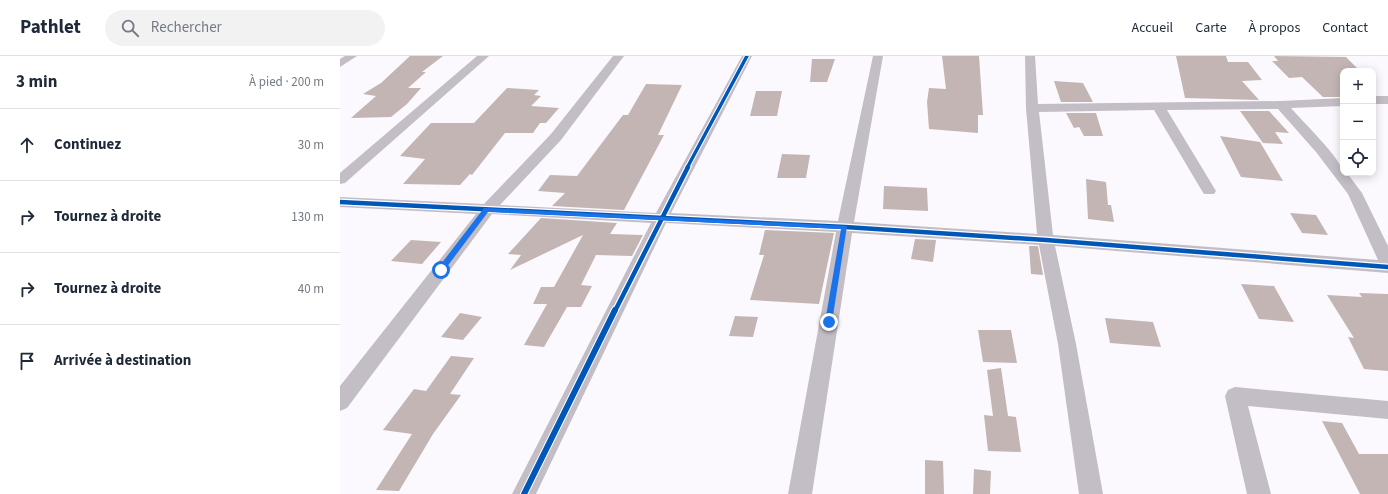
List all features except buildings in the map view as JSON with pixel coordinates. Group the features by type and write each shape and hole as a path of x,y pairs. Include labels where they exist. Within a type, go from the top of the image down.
{"street":[{"path":"340,64 352,56"},
{"path":"340,180 484,56"},
{"path":"340,402 486,210 556,137 619,56"},
{"path":"524,494 661,218 747,56"},
{"path":"800,494 845,227 878,56"},
{"path":"1030,56 1032,108 1046,240 1067,344 1091,494"},
{"path":"1376,100 1388,100"},
{"path":"1032,108 1281,105 1340,102"},
{"path":"1281,105 1321,149 1355,193 1388,263"},
{"path":"1158,106 1208,191"},
{"path":"340,202 845,227 1046,240 1388,267"},
{"path":"1259,494 1236,396 1388,410"}],"cycle path":[{"path":"524,494 661,218 747,56"},
{"path":"340,202 845,227 1046,240 1388,267"}],"route":[{"path":"441,270 486,210 845,227 829,322"}]}
